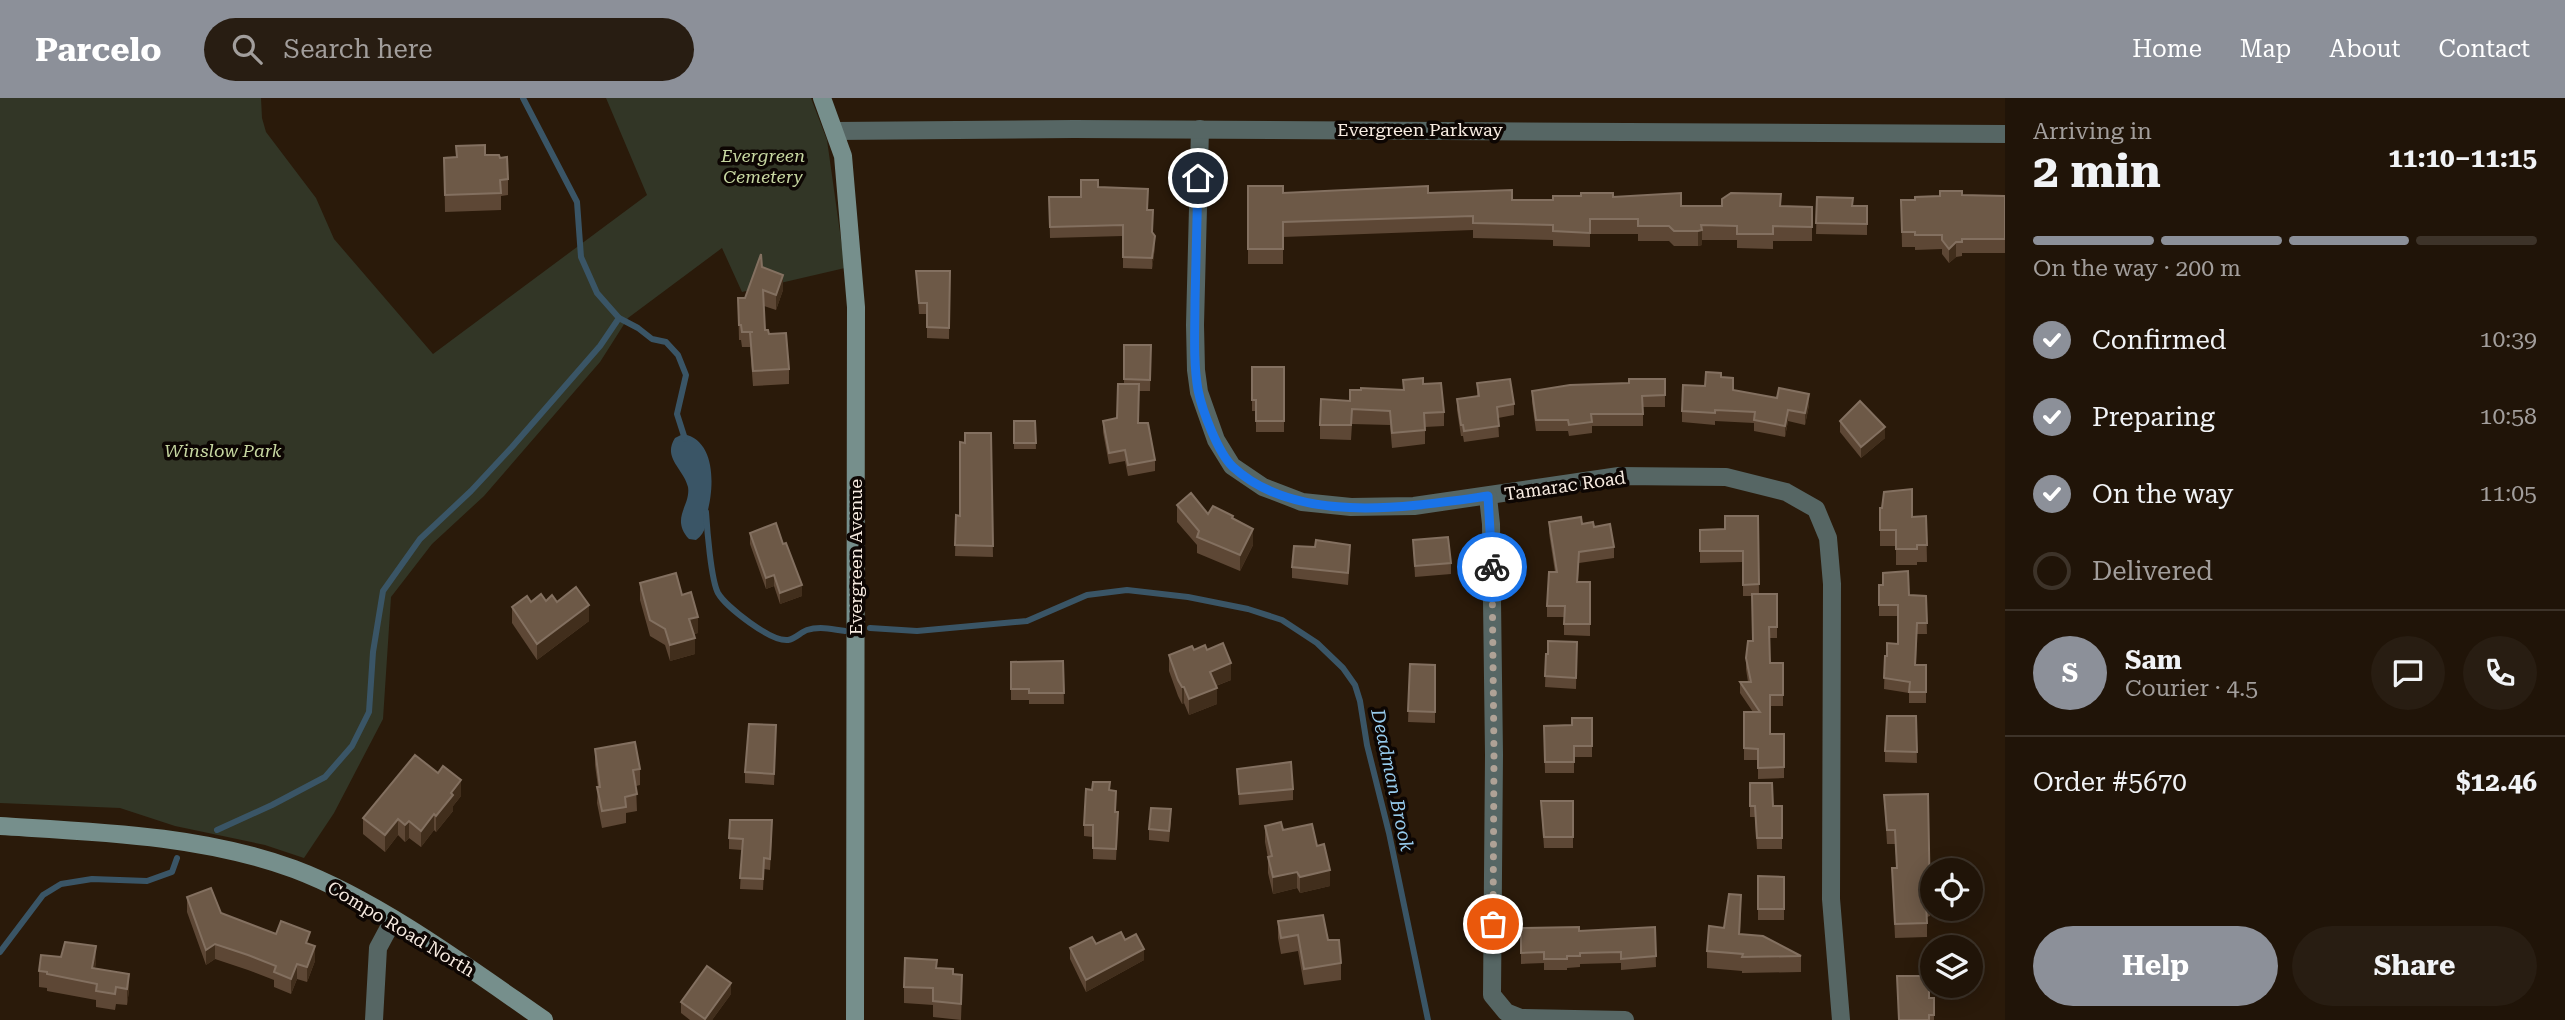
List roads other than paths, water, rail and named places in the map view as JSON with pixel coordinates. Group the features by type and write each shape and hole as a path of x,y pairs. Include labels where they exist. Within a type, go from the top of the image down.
{"main road":[{"name":"Evergreen Avenue","path":"822,98 843,156 856,307 855,1020"},
{"name":"Compo Road North","path":"0,826 147,838 233,852 311,876 393,920 544,1020"}],"street":[{"name":"Evergreen Parkway","path":"835,131 1200,129 2005,134"},
{"name":"Tamarac Road","path":"1200,129 1195,325 1199,392 1216,440 1232,466 1263,487 1302,502 1352,507 1413,506 1619,476 1726,477 1786,492 1816,509 1828,538 1832,584 1831,899 1841,1020"},
{"path":"1488,496 1491,524 1494,755 1492,995 1506,1012 1521,1018 1625,1020"},
{"path":"374,1020 378,948 393,920"}],"water":[{"path":"683,434 702,445 710,465 711,489 706,523 702,534 696,540 689,539 681,525 688,487 671,452 675,438"}],"waterway":[{"name":"Deadman Brook","path":"523,98 577,202 581,257 597,293 619,318 652,339 666,342 678,355 686,375 677,414 685,439"},
{"path":"217,830 325,777 352,746 369,712 373,652 383,591 420,539 471,491 512,447 600,346 619,318"},
{"name":"Deadman Brook","path":"706,512 713,577 718,593 739,615 760,630 780,639 788,640 816,628 845,631"},
{"name":"Deadman Brook","path":"870,628 917,631 1027,621 1087,595 1127,590 1188,597 1248,609 1282,620 1317,643 1343,668 1355,685 1360,701 1367,745 1389,833 1428,1020"},
{"path":"0,952 43,895 61,884 92,879 147,881 172,872 177,858"}],"park label":[{"name":"Evergreen Cemetery","path":"763,166"},
{"name":"Winslow Park","path":"223,451"}]}
